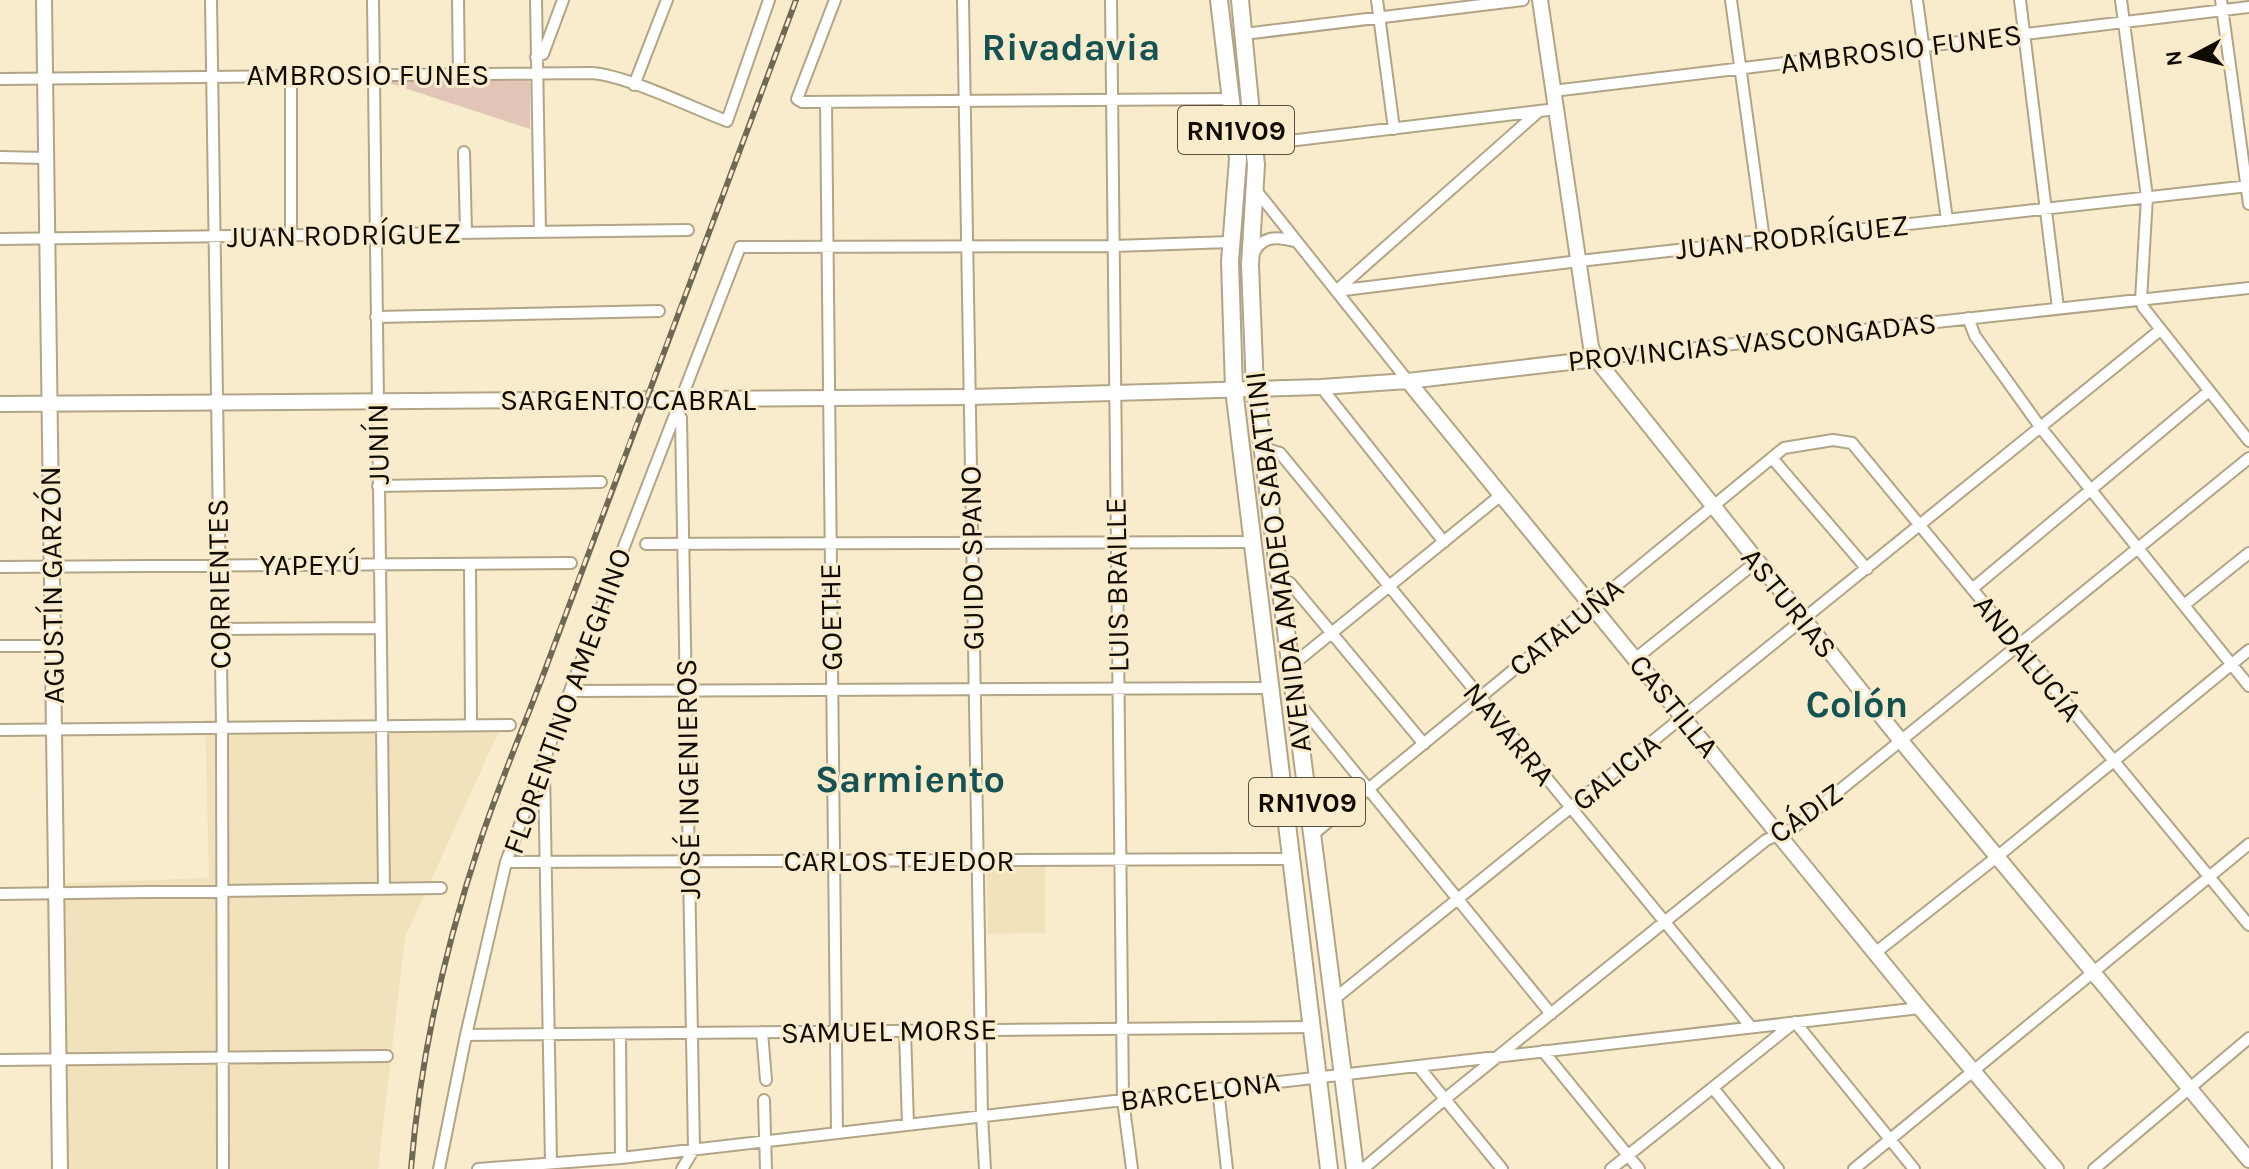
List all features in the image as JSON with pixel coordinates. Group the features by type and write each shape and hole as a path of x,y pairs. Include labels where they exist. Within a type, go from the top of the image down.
{"main road":[{"name":"AVENIDA AMADEO SABATTINI","path":"1219,0 1238,159 1230,242 1229,311 1234,389 1329,1169"},
{"name":"AVENIDA AMADEO SABATTINI","path":"1240,0 1256,145 1250,265 1255,389 1355,1169"}],"street":[{"name":"AGUSTÍN GARZÓN","path":"44,0 60,1169"},
{"name":"CORRIENTES","path":"211,0 222,727 223,1169"},
{"name":"JUNÍN","path":"373,0 384,889"},
{"path":"458,0 459,75"},
{"path":"536,0 540,232"},
{"path":"536,57 543,54 563,0"},
{"path":"634,85 667,0"},
{"name":"AMBROSIO FUNES","path":"0,79 603,74 727,121 769,0"},
{"path":"835,0 797,99 802,102 1232,99"},
{"name":"GUIDO SPANO","path":"963,0 985,1169"},
{"name":"LUIS BRAILLE","path":"1111,0 1123,1100 1132,1169"},
{"path":"1377,0 1394,129"},
{"path":"1244,34 1523,0"},
{"name":"ASTURIAS","path":"1540,0 1591,347 1596,359 1901,741 2249,1160"},
{"path":"1731,0 1764,240"},
{"path":"1917,0 1947,220"},
{"path":"2020,0 2058,308"},
{"path":"2121,0 2147,197 2141,300 2146,315 2249,441"},
{"name":"AMBROSIO FUNES","path":"1553,91 2124,23 2222,5 2249,7"},
{"path":"2222,5 2249,204"},
{"path":"291,76 291,235"},
{"name":"GOETHE","path":"826,102 837,1133"},
{"path":"1256,145 1556,109"},
{"path":"1336,291 1538,112"},
{"path":"464,152 466,232"},
{"path":"0,157 47,158"},
{"name":"JUAN RODRÍGUEZ","path":"1336,291 2248,186"},
{"name":"CASTILLA","path":"1255,189 1294,241 1875,953 2056,1169"},
{"name":"JUAN RODRÍGUEZ","path":"0,239 688,230"},
{"path":"1250,265 1257,247 1266,239 1281,237 1294,241"},
{"path":"827,246 1114,246 1230,242"},
{"name":"FLORENTINO AMEGHINO","path":"439,1169 506,862 740,247 827,246"},
{"name":"PROVINCIAS VASCONGADAS","path":"1255,389 1408,381 2249,288"},
{"path":"376,317 659,311"},
{"path":"1968,318 1975,336 2041,428 2249,686"},
{"name":"GALICIA","path":"1333,1000 2159,331"},
{"path":"1321,387 1444,542"},
{"name":"SARGENTO CABRAL","path":"0,404 377,402 679,406 829,399 1255,389"},
{"path":"1972,589 2209,391"},
{"name":"JOSÉ INGENIEROS","path":"679,406 694,1149"},
{"name":"ANDALUCÍA","path":"1784,448 1833,440 1852,443 2249,925"},
{"name":"NAVARRA","path":"1263,448 1280,453 1751,1027"},
{"name":"CATALUÑA","path":"1311,836 1784,448"},
{"path":"1772,458 1867,569"},
{"name":"CÁDIZ","path":"1363,1169 1497,1056 1766,840 1792,829 2249,458"},
{"path":"378,486 601,482"},
{"path":"1291,666 1501,495"},
{"path":"646,544 1255,542"},
{"path":"2184,605 2249,553"},
{"path":"1635,659 1756,562"},
{"name":"YAPEYÚ","path":"0,567 571,563"},
{"path":"470,564 471,724"},
{"path":"1280,578 1290,583 1424,744"},
{"path":"219,629 380,628"},
{"path":"0,646 53,646"},
{"path":"1875,953 2249,650"},
{"path":"571,691 1272,688"},
{"path":"1295,698 1551,1014"},
{"path":"0,730 510,725"},
{"path":"543,764 551,1163"},
{"path":"1854,1169 2249,844"},
{"name":"CARLOS TEJEDOR","path":"506,862 1292,859"},
{"path":"0,894 441,888"},
{"name":"BARCELONA","path":"478,1169 621,1158 1920,1008"},
{"path":"1611,1169 1795,1022 1914,1169"},
{"name":"SAMUEL MORSE","path":"466,1035 1313,1027"},
{"path":"905,1031 908,1125"},
{"path":"762,1032 766,1080"},
{"path":"620,1034 621,1158"},
{"path":"2094,1169 2249,1038"},
{"path":"1543,1051 1639,1169"},
{"path":"0,1060 387,1056"},
{"path":"1418,1066 1502,1169"},
{"path":"1713,1088 1778,1169"},
{"path":"1218,1089 1227,1169"},
{"path":"764,1100 766,1169"},
{"path":"682,1169 694,1149"}],"shaded area":[{"path":"527,79 530,83 530,129 386,82"},
{"path":"205,720 504,720 405,937 378,1169 52,1169 46,884 209,878"},
{"path":"1045,865 1045,933 988,934 987,873 993,867"}],"railway":[{"path":"411,1169 421,1086 436,1004 480,842 796,0"}],"district":[{"name":"Rivadavia","path":"1071,47"},
{"name":"Colón","path":"1857,704"},
{"name":"Sarmiento","path":"910,779"}]}
